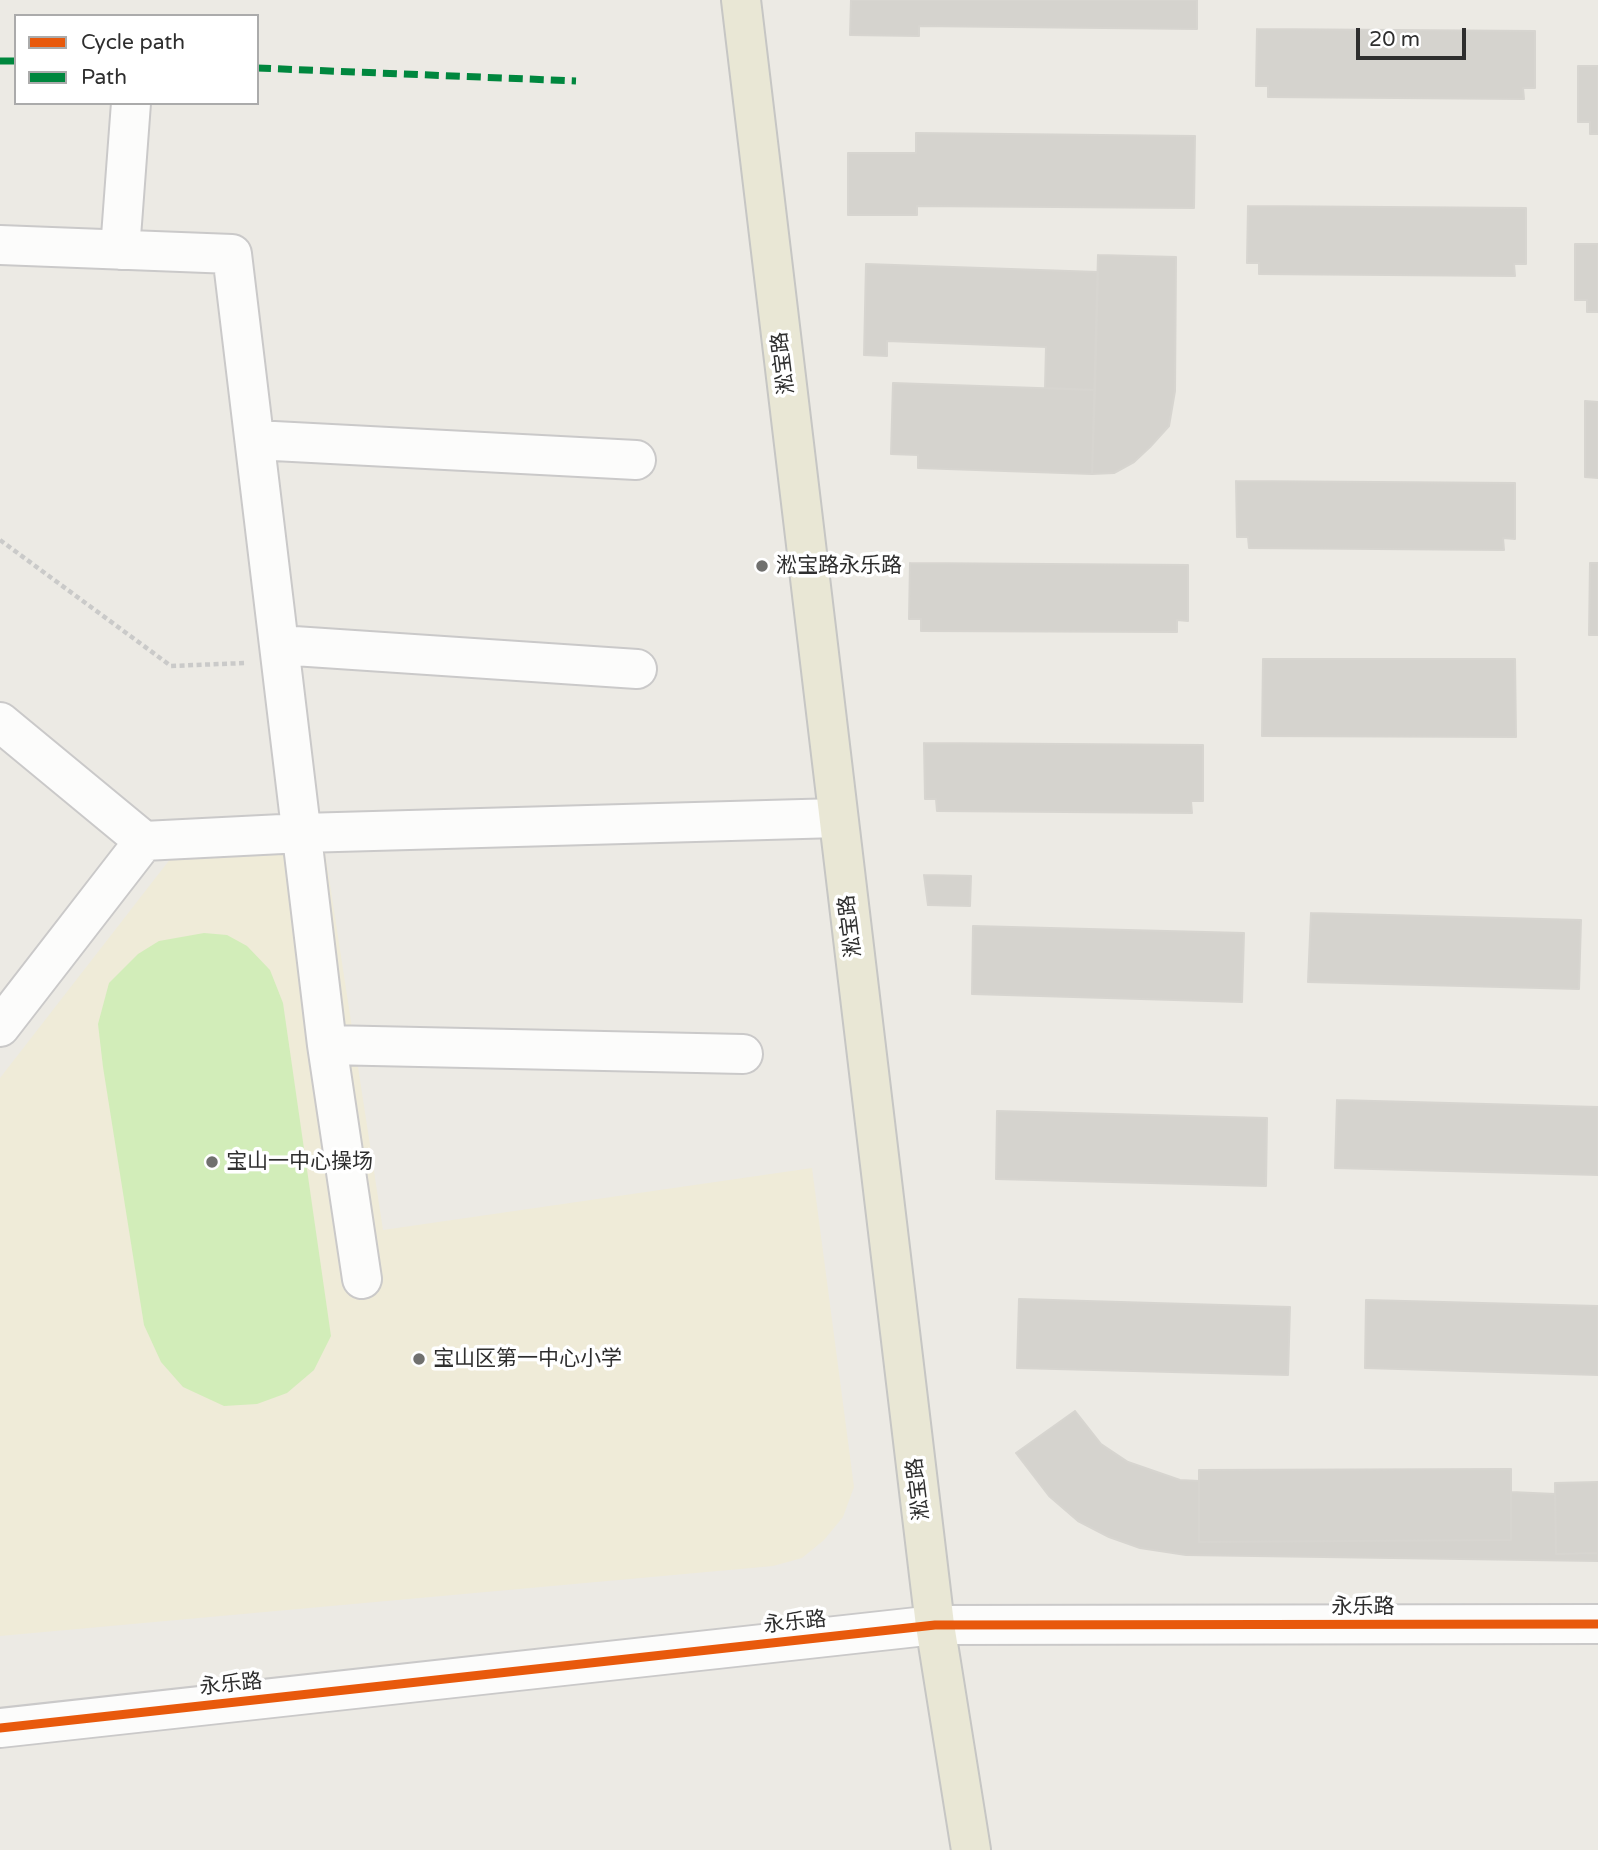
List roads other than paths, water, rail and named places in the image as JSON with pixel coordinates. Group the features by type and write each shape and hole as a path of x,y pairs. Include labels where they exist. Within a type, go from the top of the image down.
{"main road":[{"name":"淞宝路","path":"741,0 935,1625 971,1850"}],"street":[{"path":"120,250 131,105"},
{"path":"0,245 232,254 327,1045 362,1279"},
{"path":"255,440 636,460"},
{"path":"280,653 638,670"},
{"path":"0,722 144,841 302,833 838,818"},
{"path":"0,1027 144,841"},
{"path":"327,1045 743,1054"},
{"name":"永乐路","path":"0,1728 935,1625 1598,1624"}],"place":[{"name":"淞宝路永乐路","path":"762,566"},
{"name":"宝山一中心操场","path":"212,1162"},
{"name":"宝山区第一中心小学","path":"419,1359"}]}
